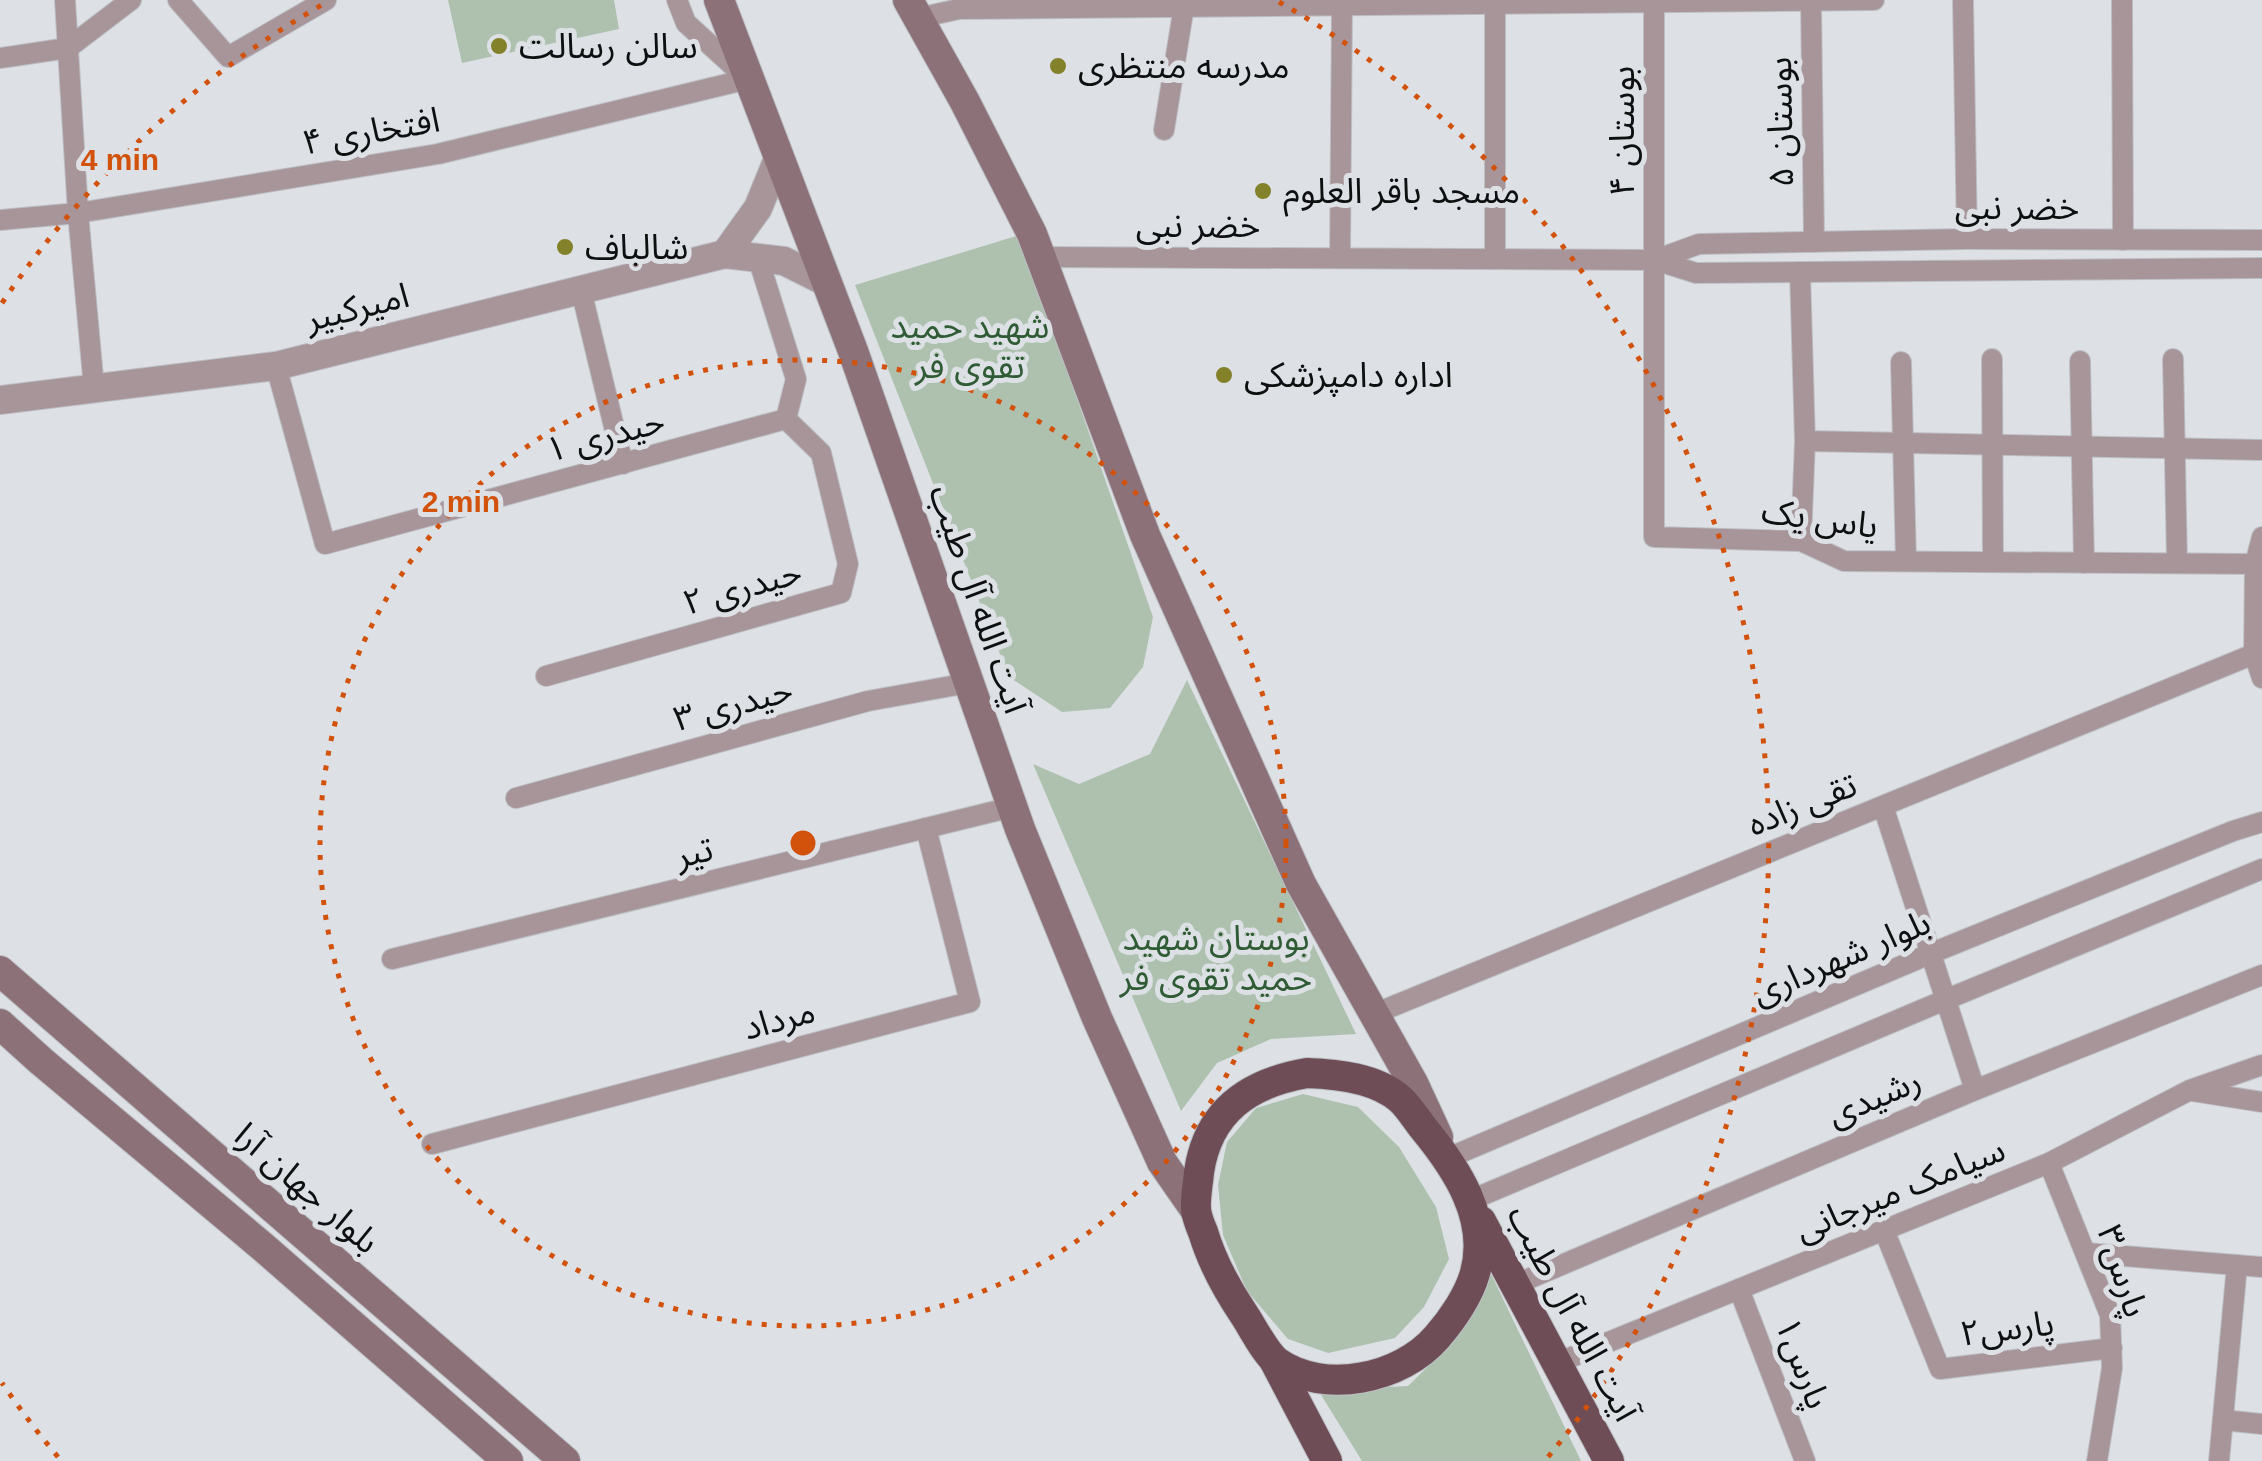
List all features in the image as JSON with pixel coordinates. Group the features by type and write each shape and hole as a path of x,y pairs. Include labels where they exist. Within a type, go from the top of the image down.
{"highway":[{"path":"1274,1360 1300,1374 1329,1380 1384,1372 1432,1342 1450,1321 1475,1274 1479,1248 1471,1200 1448,1158 1399,1098 1342,1074 1307,1073 1278,1078 1250,1091 1214,1126 1202,1153 1196,1210 1212,1261 1274,1360 1327,1461"},
{"name":"آیت الله آل طیب","path":"1471,1200 1608,1461"}],"main road":[{"name":"آیت الله آل طیب","path":"719,0 853,351 1012,807 1097,1018 1162,1162 1196,1210"},
{"path":"913,9 1032,234 1145,536 1301,884 1414,1083 1448,1158"},
{"name":"بلوار جهان آرا","path":"0,971 565,1461"},
{"name":"بلوار جهان آرا","path":"0,1024 264,1247 508,1461"}],"street":[{"path":"65,0 94,388"},
{"path":"0,58 68,48 131,0"},
{"path":"178,0 228,57 326,0"},
{"path":"677,0 686,23 748,80"},
{"path":"913,9 1024,4 1874,0"},
{"path":"1964,0 1967,239"},
{"path":"2122,0 2123,240"},
{"name":"بوستان ۵","path":"1811,1 1814,242"},
{"path":"1495,2 1495,259"},
{"name":"بوستان ۴","path":"1654,2 1655,260"},
{"path":"1340,258 1342,5"},
{"path":"1164,130 1184,6"},
{"name":"افتخاری ۴","path":"0,220 78,213 438,154 748,80"},
{"path":"778,159 758,208 725,254 784,261 826,282"},
{"name":"خضر نبی","path":"1655,260 1699,244 1967,239 2262,240"},
{"name":"امیرکبیر","path":"0,400 276,366 725,254"},
{"name":"خضر نبی","path":"1041,257 1655,260 1696,272 2262,268"},
{"path":"758,258 796,379 786,419"},
{"name":"یاس یک","path":"1655,260 1654,538 1801,541 1844,560 2254,564"},
{"path":"1800,272 1805,441 1801,541"},
{"path":"581,290 623,464"},
{"path":"1992,359 1994,562"},
{"path":"2173,359 2177,564"},
{"path":"1901,362 1906,561"},
{"path":"2080,362 2084,562"},
{"name":"حیدری ۱","path":"276,366 326,544 786,419"},
{"name":"حیدری ۲","path":"546,676 841,593 848,564 821,453 786,419"},
{"path":"1805,441 2262,450"},
{"path":"2262,537 2254,564 2254,654 2262,678"},
{"name":"تقی زاده","path":"1374,1014 2254,654"},
{"name":"حیدری ۳","path":"516,798 868,701 968,682"},
{"path":"1883,806 1975,1090"},
{"name":"تیر","path":"392,959 1012,807"},
{"name":"بلوار شهرداری","path":"1448,1158 1932,954 2262,822"},
{"name":"مرداد","path":"432,1144 970,1002 926,828"},
{"path":"1471,1200 2262,869"},
{"name":"رشیدی","path":"1514,1285 1975,1090 2262,975"},
{"name":"سیامک میرجانی","path":"1557,1363 2050,1163 2190,1090 2262,1065"},
{"path":"2190,1090 2262,1102"},
{"name":"پارس۳","path":"2050,1163 2110,1314 2112,1368 2097,1461"},
{"name":"پارس۲","path":"1884,1230 1940,1369 2112,1348"},
{"path":"2086,1253 2262,1267"},
{"path":"2219,1461 2236,1265"},
{"name":"پارس۱","path":"1739,1289 1805,1461"},
{"path":"2222,1420 2262,1424"}],"green space":[{"name":"سالن رسالت","path":"448,0 614,0 619,29 462,63"},
{"name":"شهید حمید تقوی فر","path":"1020,235 1153,617 1143,667 1110,708 1062,712 1009,677 855,285"},
{"name":"بوستان شهید حمید تقوی فر","path":"1187,680 1356,1034 1271,1039 1217,1063 1181,1111 1033,764 1079,784 1150,754"},
{"path":"1303,1094 1358,1107 1399,1147 1436,1207 1449,1259 1424,1307 1395,1338 1328,1353 1288,1339 1247,1291 1223,1235 1218,1185 1227,1142 1256,1108"},
{"path":"1491,1274 1581,1461 1362,1461 1318,1390 1408,1386 1456,1339"}],"place":[{"name":"سالن رسالت","path":"499,46"},
{"name":"مدرسه منتظری","path":"1058,66"},
{"name":"مسجد باقر العلوم","path":"1263,191"},
{"name":"شالباف","path":"565,247"},
{"name":"اداره دامپزشکی","path":"1224,375"}]}
